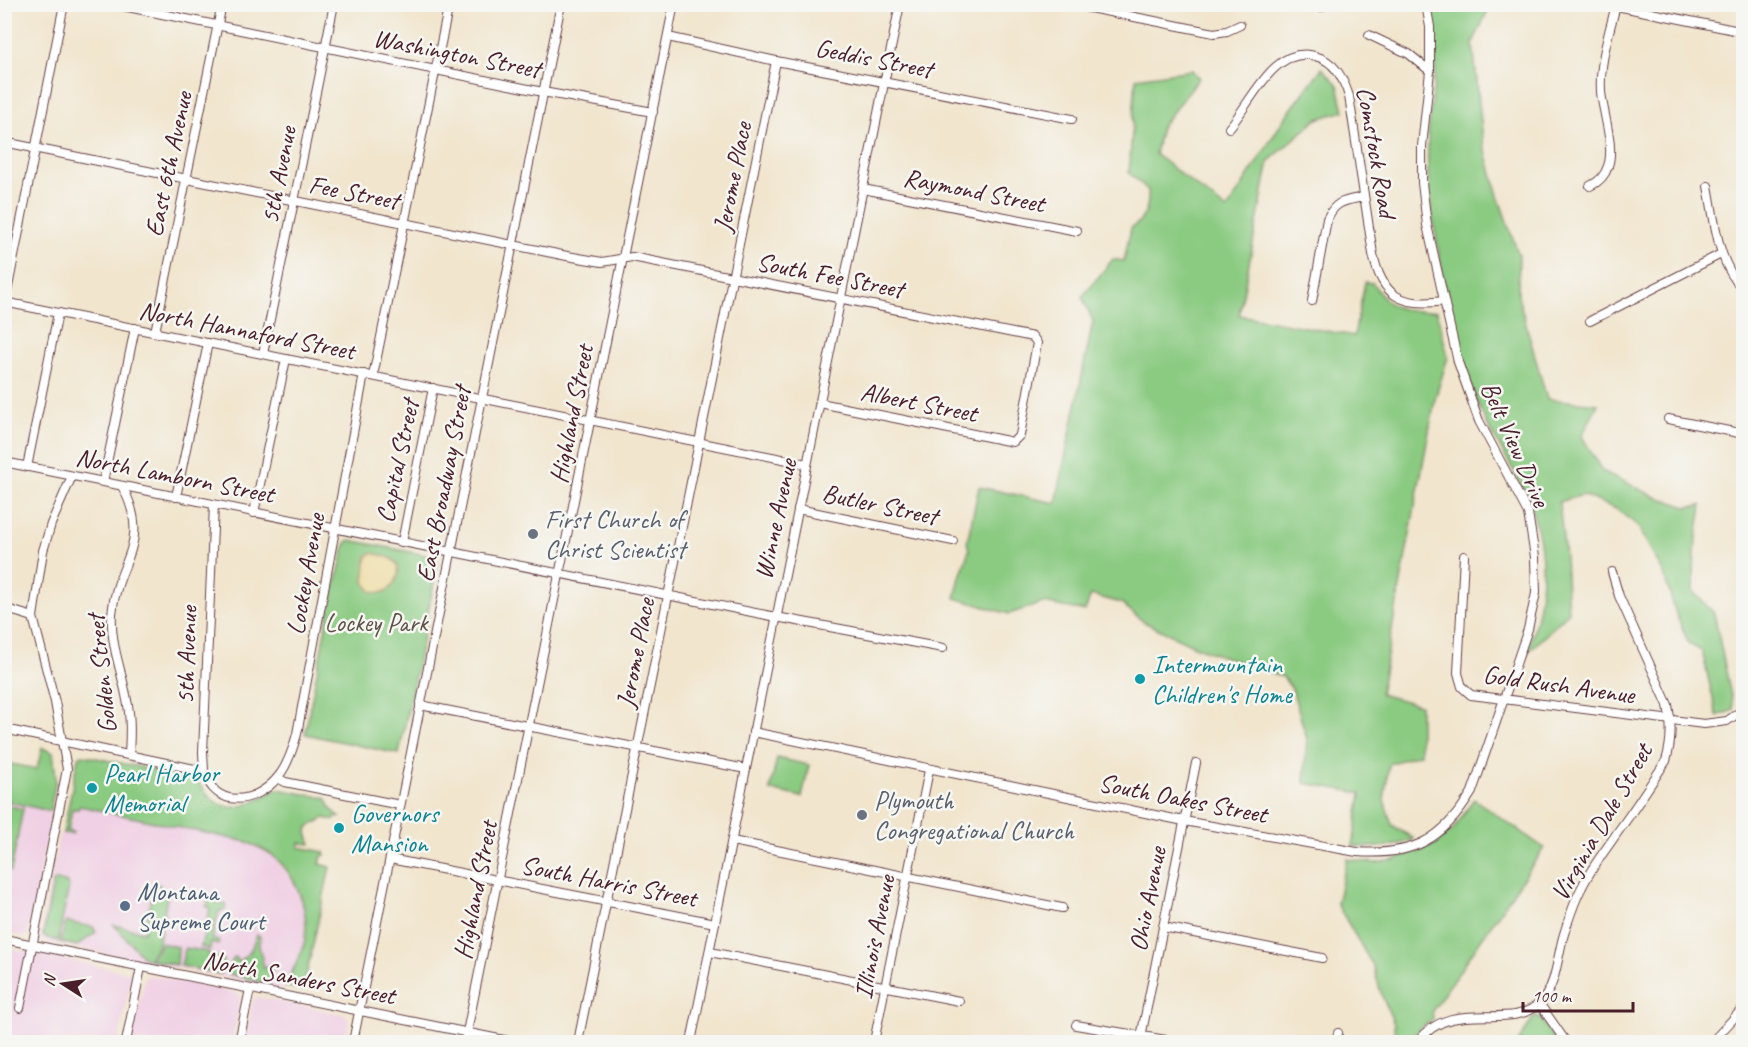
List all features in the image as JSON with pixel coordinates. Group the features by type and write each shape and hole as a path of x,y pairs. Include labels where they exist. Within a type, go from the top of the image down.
{"street":[{"path":"5,302 64,4"},
{"name":"Washington Street","path":"113,4 543,92 653,112"},
{"name":"East 6th Avenue","path":"155,332 222,4"},
{"name":"5th Avenue","path":"263,354 334,4"},
{"name":"Lockey Avenue","path":"278,778 297,734 336,529 336,518 405,223 449,4"},
{"name":"East Broadway Street","path":"353,1042 561,4"},
{"name":"Highland Street","path":"466,1038 674,4"},
{"name":"Winne Avenue","path":"691,1042 900,4"},
{"path":"1070,4 1214,33 1240,26"},
{"name":"Belt View Drive","path":"1357,852 1381,854 1418,846 1439,833 1459,812 1472,792 1528,629 1536,593 1535,557 1528,513 1479,421 1461,372 1427,225 1422,183 1422,146 1430,71 1430,27 1426,4"},
{"path":"1590,186 1603,176 1609,165 1610,153 1601,91 1603,61 1613,5 1743,32"},
{"path":"1369,35 1409,54 1430,71"},
{"name":"Geddis Street","path":"668,37 1072,119"},
{"name":"Comstock Road","path":"1228,128 1267,75 1278,64 1294,55 1319,57 1337,70 1346,88 1376,268 1387,289 1409,302 1423,304 1444,301"},
{"name":"Jerome Place","path":"578,1042 776,60"},
{"name":"Fee Street","path":"4,142 513,245"},
{"path":"1707,186 1721,254 1743,291"},
{"name":"Raymond Street","path":"863,189 1077,231"},
{"path":"1312,301 1327,219 1332,209 1340,202 1364,197"},
{"name":"South Fee Street","path":"513,245 602,262 632,257 1033,337 1037,348 1020,435 1017,440 1010,442"},
{"path":"1590,321 1721,254"},
{"name":"North Hannaford Street","path":"5,302 807,464"},
{"path":"27,467 58,313"},
{"path":"103,482 135,328"},
{"path":"176,497 208,343"},
{"path":"254,513 286,359"},
{"name":"Capital Street","path":"402,542 433,388"},
{"name":"Albert Street","path":"820,404 1010,442"},
{"path":"1668,419 1743,434"},
{"name":"North Lamborn Street","path":"4,462 776,617 943,648"},
{"path":"20,1008 67,768 56,702 33,617 43,551 51,524 72,476"},
{"name":"Golden Street","path":"122,486 133,510 135,540 117,587 112,629 116,655 128,700 129,755"},
{"name":"5th Avenue","path":"204,771 214,505"},
{"name":"Butler Street","path":"798,509 953,541"},
{"name":"Gold Rush Avenue","path":"1464,556 1458,673 1462,687 1471,695 1704,724 1727,721 1743,710"},
{"name":"Virginia Dale Street","path":"1539,1003 1550,988 1563,938 1583,885 1666,761 1671,744 1671,720 1668,705 1619,596 1612,572"},
{"path":"4,608 33,617"},
{"path":"420,705 746,769"},
{"path":"4,729 204,771 214,790 231,800 248,797 271,785 278,778 285,782 400,805"},
{"name":"South Oakes Street","path":"753,732 1184,821 1357,852"},
{"name":"Ohio Avenue","path":"1141,1039 1196,763"},
{"name":"Illinois Avenue","path":"874,1042 929,770"},
{"path":"732,842 1062,908"},
{"name":"South Harris Street","path":"390,859 714,923"},
{"path":"1163,927 1322,958"},
{"name":"North Sanders Street","path":"4,939 359,1011 466,1038 514,1042"},
{"path":"710,952 959,1001"},
{"path":"126,1042 141,967"},
{"path":"239,1042 250,989"},
{"path":"1418,1042 1426,1032 1441,1022 1466,1016 1514,1014 1539,1003 1566,1042"},
{"path":"1712,1042 1743,1007"},
{"path":"1076,1025 1141,1039 1178,1042"}],"shaded area":[{"path":"5,801 52,812 28,932 24,937 5,933"},
{"path":"79,806 247,842 271,854 300,893 305,920 303,948 283,989 42,941 40,937 60,832 72,834 68,830 72,808 78,809"},
{"path":"4,947 132,973 118,1042 5,1042"},
{"path":"149,975 237,993 241,998 232,1042 131,1042 145,978"},
{"path":"258,997 346,1015 349,1019 345,1042 245,1042 253,1001"}],"green space":[{"path":"1430,5 1488,5 1488,10 1473,43 1483,140 1498,196 1519,256 1518,296 1547,399 1598,404 1582,436 1602,471 1654,496 1687,507 1702,505 1695,551 1693,592 1714,613 1734,710 1717,716 1702,651 1689,644 1676,614 1663,572 1637,525 1616,509 1583,495 1559,502 1568,613 1527,653 1541,590 1541,549 1531,507 1522,486 1489,427 1472,389 1445,287 1428,176 1428,138 1435,51"},
{"path":"1322,68 1338,85 1344,111 1317,119 1269,161 1239,315 1354,336 1365,282 1373,283 1379,293 1393,305 1408,310 1437,311 1448,357 1435,399 1380,694 1420,705 1420,754 1389,764 1384,800 1392,825 1414,839 1384,847 1353,846 1361,793 1304,783 1307,739 1292,689 1283,677 1199,648 1144,622 1121,603 1091,595 1085,611 1043,603 1009,614 955,598 969,550 967,542 979,487 1056,503 1093,321 1082,297 1113,259 1124,261 1131,228 1140,221 1147,207 1148,190 1129,173 1136,78 1192,70 1199,78 1161,127 1155,154 1227,210 1284,119"},
{"name":"Lockey Park","path":"350,540 435,557 438,563 399,754 305,734 330,605 346,543"},
{"path":"42,748 53,752 56,779 50,811 5,801 5,763 37,769"},
{"path":"82,755 193,778 212,799 229,807 246,805 278,789 326,798 331,809 340,817 335,817 334,820 324,818 308,827 307,833 311,844 300,843 299,847 324,852 325,855 322,856 320,864 330,867 303,990 284,986 303,948 306,922 296,885 281,864 269,853 247,842 80,806 78,809 72,809 68,830 73,832 72,834 63,833 78,758"},
{"path":"777,758 809,765 802,797 770,790"},
{"path":"1474,799 1544,848 1432,1011 1433,1019 1419,1029 1409,1042 1395,1042 1394,1024 1373,966 1337,904 1347,859 1376,863 1394,860 1432,846 1453,830"},
{"path":"6,805 23,809 11,871 5,870 4,809"},
{"path":"57,880 69,886 58,941 43,936 53,883"},
{"path":"154,884 159,884 163,891 168,893 158,944 149,959 145,959 114,925 144,932"},
{"path":"209,900 227,905 225,910 219,911 212,939 219,941 218,945 211,943 210,949 201,947 210,908 206,907"},
{"path":"66,922 93,927 96,932 77,946 60,942"},
{"path":"257,935 260,936 259,946 264,968 273,966 269,984 229,974 233,958 236,957 238,962 250,952"},
{"path":"161,943 178,947 177,965 151,960"},
{"path":"185,948 209,952 209,956 222,958 224,962 221,974 181,966"},
{"path":"1535,1015 1540,1018 1556,1042 1518,1042"}],"sand":[{"path":"373,553 392,559 398,568 394,584 380,593 371,591 364,582 367,556"}],"place":[{"name":"First Church of Christ Scientist","path":"533,534"},
{"name":"Intermountain Children's Home","path":"1140,679"},
{"name":"Pearl Harbor Memorial","path":"92,788"},
{"name":"Plymouth Congregational Church","path":"862,815"},
{"name":"Governors Mansion","path":"339,828"},
{"name":"Montana Supreme Court","path":"125,906"}]}
